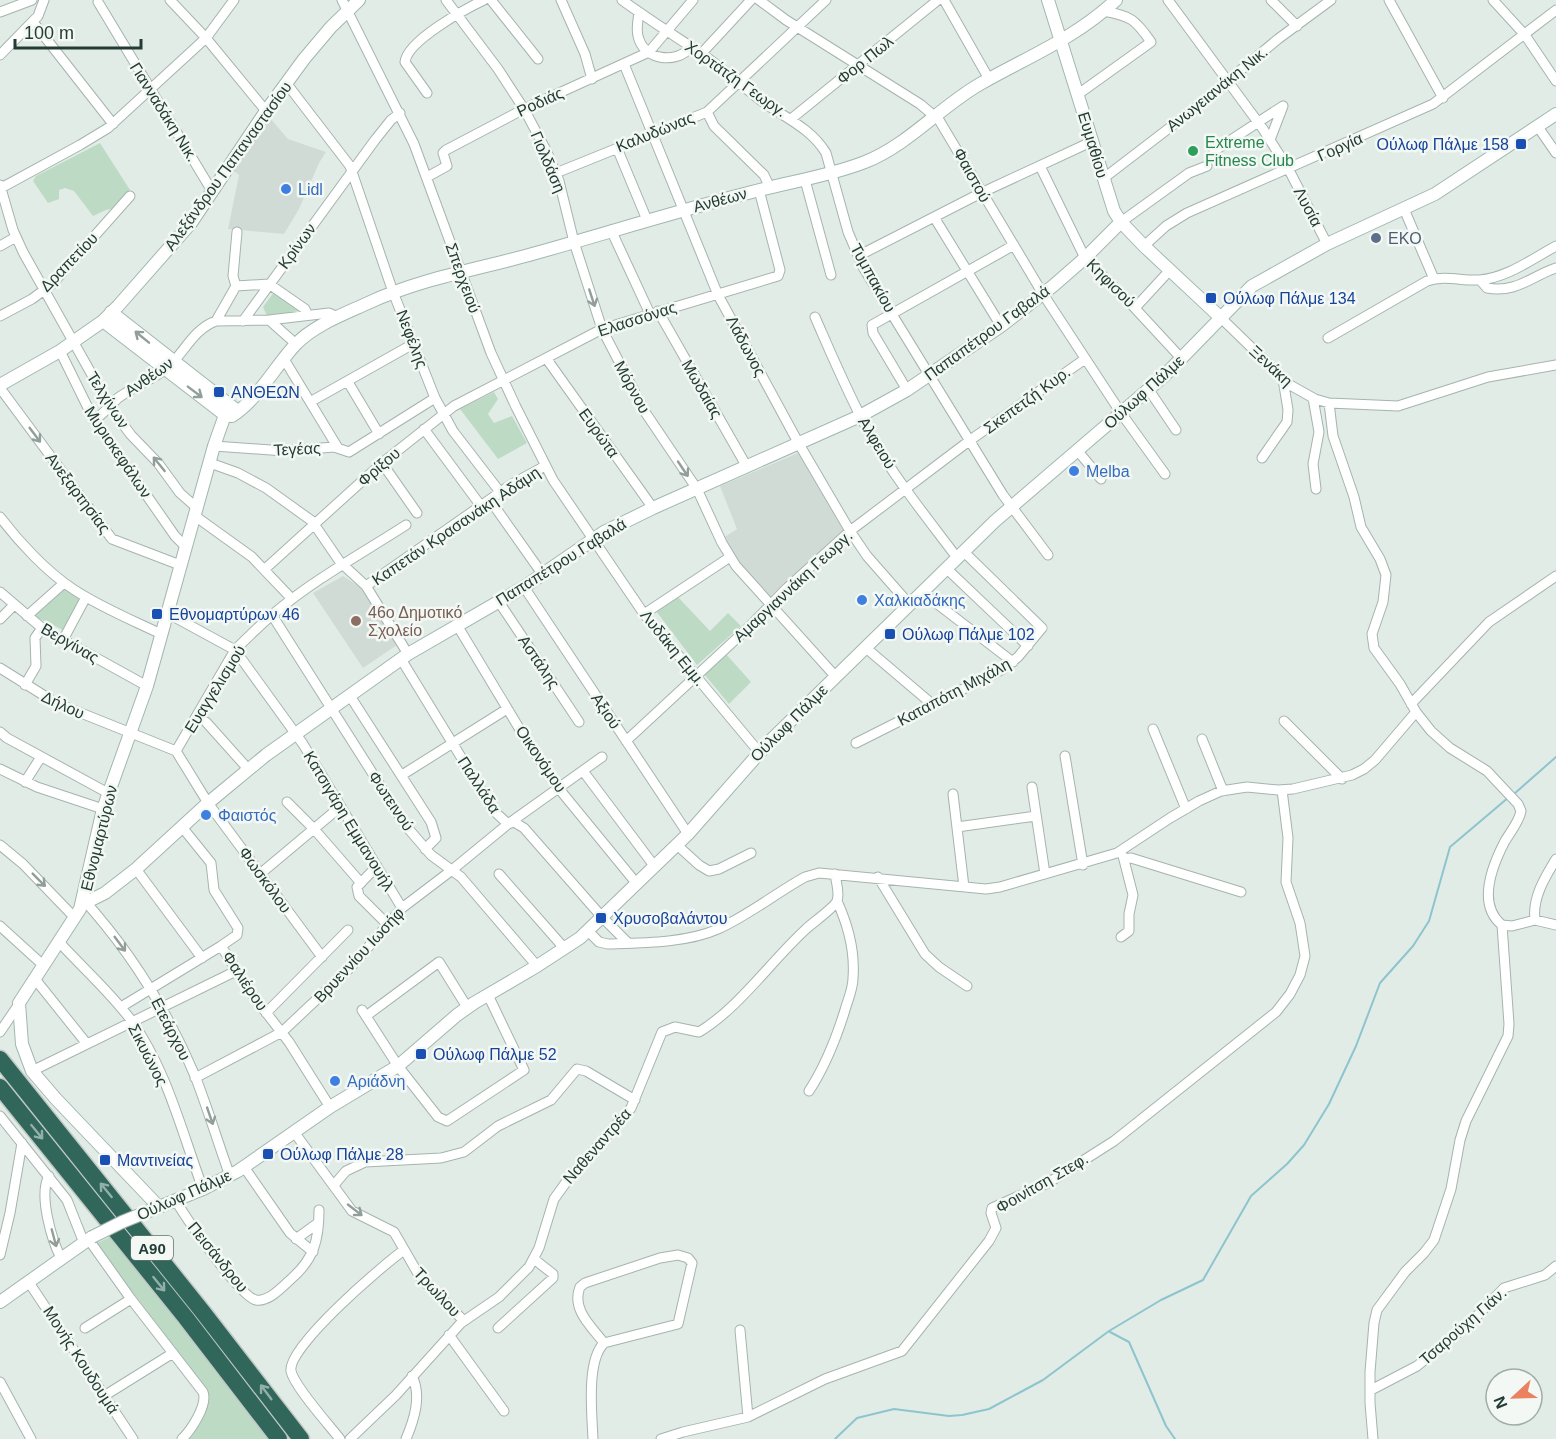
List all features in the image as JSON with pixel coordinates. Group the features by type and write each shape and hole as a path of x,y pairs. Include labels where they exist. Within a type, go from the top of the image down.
{"highway":[{"name":"Α90","path":"0,1059 196,1302 301,1439"},
{"name":"Α90","path":"0,1087 186,1318 279,1439"}],"street":[{"path":"0,12 32,0"},
{"path":"0,55 41,12 44,0"},
{"path":"170,0 206,38 266,111"},
{"path":"0,186 80,145 113,124 206,38 234,0"},
{"name":"Αλεξάνδρου Παπαναστασίου","path":"0,387 60,351 107,316 178,239 266,111 345,5 359,0"},
{"name":"Γιολδάση","path":"446,0 498,69 524,109 556,173 574,242"},
{"path":"427,93 407,68 405,58 412,47 456,14 484,0"},
{"path":"491,0 538,59"},
{"path":"561,0 585,54 592,79"},
{"name":"Ροδιάς","path":"427,177 447,166 443,153 446,150 524,109 649,51 693,0"},
{"path":"701,54 751,0"},
{"name":"Φαιστού","path":"759,0 935,116 948,132 981,193 1043,294 1121,413 1165,474"},
{"name":"Καλυδώνας","path":"556,173 707,112 826,0"},
{"name":"Φορ Πωλ","path":"791,119 938,0"},
{"path":"944,0 989,79"},
{"name":"Ευμαθίου","path":"1048,0 1093,141 1109,200 1121,222 1220,317"},
{"name":"Ανθέων","path":"231,412 296,344 310,333 338,317 393,292 684,210 831,174 878,157 971,90 1060,43 1116,0"},
{"name":"Λυσία","path":"1168,0 1270,140 1327,243"},
{"path":"1271,0 1297,26"},
{"name":"Ανωγειανάκη Νικ.","path":"1104,178 1331,0"},
{"path":"1389,0 1443,98"},
{"path":"1493,0 1525,35 1556,81"},
{"name":"Γιανναδάκη Νικ.","path":"98,2 212,191"},
{"name":"Χορτάτζη Γεωργ.","path":"627,2 791,119 822,146 831,174"},
{"name":"Σπερχειού","path":"345,5 399,113 427,177 460,272 503,380 545,466 594,538"},
{"name":"Γοργία","path":"1144,246 1166,226 1182,216 1416,113 1443,98 1556,10"},
{"path":"1077,95 1151,42 1138,23 1126,15 1104,11"},
{"path":"639,12 637,35 649,51 664,59 674,58 691,47"},
{"path":"33,22 113,124"},
{"name":"Λάδωνος","path":"624,64 718,294 799,444 850,531 872,561 910,605"},
{"name":"Νεφέλης","path":"287,84 344,156 352,171 393,292 442,414 500,492"},
{"path":"1214,151 1283,106 1270,140"},
{"path":"707,112 714,126 764,176 764,189"},
{"path":"352,171 391,120 399,113"},
{"name":"Ούλωφ Πάλμε","path":"0,1302 88,1240 122,1222 203,1190 230,1176 330,1107 398,1066 467,1007 565,949 588,931 678,845 759,752 1011,507 1149,390 1220,317 1259,281 1327,243 1452,185 1556,114"},
{"path":"1538,127 1556,153"},
{"path":"858,256 981,193 1093,141"},
{"path":"617,148 647,220"},
{"name":"Κηφισού","path":"1040,166 1085,258 1182,358"},
{"path":"1121,222 1189,173 1207,166"},
{"name":"Κρίνων","path":"243,321 352,171"},
{"name":"Τυμπακίου","path":"831,174 848,232 858,256 969,441 1011,507 1048,555"},
{"path":"805,180 831,275"},
{"name":"Τελχίνων","path":"0,186 2,205 16,237 72,342 110,407 196,512 265,569 292,599"},
{"name":"Ελασσόνας","path":"503,380 602,329 779,275 780,270 764,189"},
{"name":"Δραπετίου","path":"0,316 44,291 130,196"},
{"path":"1404,209 1434,279"},
{"path":"934,217 1001,326"},
{"name":"Παπαπέτρου Γαβαλά","path":"83,898 91,900 105,893 136,869 208,803 249,770 405,657 524,587 594,538 653,508 860,416 907,390 1001,326 1043,294 1085,258 1121,222"},
{"name":"Μωδαίας","path":"611,230 654,313 747,467"},
{"path":"237,232 233,276 236,286 216,321 269,320 329,313 338,317"},
{"path":"0,246 16,237"},
{"name":"Μόρνου","path":"574,242 602,329 645,412 697,489 730,557 836,677"},
{"path":"907,390 871,329 875,323 1014,245"},
{"path":"1328,338 1422,283 1445,278 1480,280 1507,273 1556,246"},
{"path":"1480,280 1487,288 1509,289 1556,268"},
{"path":"1135,308 1170,270"},
{"path":"236,286 270,284 305,309 307,315"},
{"path":"107,316 231,412"},
{"name":"Αλφειού","path":"815,316 860,416 884,458 961,556 1042,628"},
{"name":"Ξενάκη","path":"1220,317 1282,379 1313,398 1329,403 1395,406 1488,377 1556,365"},
{"path":"269,320 296,344"},
{"name":"Ανθέων","path":"94,420 123,395 169,366 191,340 210,323 216,321"},
{"path":"310,402 413,344"},
{"name":"Μυριοκεφάλων","path":"60,351 94,420 175,536 186,547"},
{"name":"Ευρώτα","path":"546,358 653,508"},
{"path":"284,359 338,448"},
{"name":"Σκεπετζή Κυρ.","path":"969,441 1085,359"},
{"path":"1262,458 1287,422 1288,410 1282,379"},
{"name":"Φρίξου","path":"265,569 382,463 442,414 503,380"},
{"path":"348,382 379,434"},
{"name":"Ανεξαρτησίας","path":"0,387 112,539 180,565"},
{"path":"1149,390 1176,430"},
{"name":"Τεγέας","path":"214,446 284,452 331,447 351,452 435,398"},
{"path":"1313,398 1319,427 1313,464 1316,489"},
{"path":"1329,403 1334,436 1354,496 1361,527 1380,559 1386,575 1385,596 1372,631 1372,643 1414,708 1439,739 1454,751 1481,766 1518,804 1520,815 1501,849 1489,886 1491,910 1495,918 1502,925 1512,926 1535,920 1556,925"},
{"name":"Εθνομαρτύρων","path":"19,1003 75,918 83,898 103,809 147,686 214,446 231,412"},
{"path":"424,429 481,506"},
{"name":"Αμαργιαννάκη Γεωργ.","path":"626,741 850,531 969,441"},
{"path":"1077,450 1101,479"},
{"path":"210,463 238,473 266,488 295,507 315,524 344,566 366,586 405,657"},
{"path":"382,463 417,513"},
{"name":"Καπετάν Κρασανάκη Αδάμη","path":"366,586 500,492 545,466"},
{"path":"490,500 543,575"},
{"path":"0,517 15,537 64,583 86,597 161,634"},
{"name":"Ευαγγελισμού","path":"176,751 236,650 292,599 406,525"},
{"name":"Λυδάκη Εμμ.","path":"594,538 645,614 759,752"},
{"path":"645,614 730,557"},
{"path":"947,569 1028,646"},
{"path":"588,931 604,944 666,940 712,931 805,877 819,873 995,889 1123,855 1186,809 1223,791 1247,787 1282,790 1342,779 1371,763 1414,708 1489,622 1556,576"},
{"path":"27,616 64,583"},
{"name":"Αξιού","path":"524,587 688,834"},
{"name":"Βεργίνας","path":"0,592 42,628 147,686"},
{"path":"923,593 1013,662"},
{"path":"63,640 86,597"},
{"name":"Αστάλης","path":"499,602 579,722"},
{"path":"0,619 15,605"},
{"path":"167,613 236,650"},
{"name":"Φωτεινού","path":"272,615 397,813 425,849 467,884 537,966"},
{"name":"Οικονόμου","path":"457,625 559,788 638,884"},
{"path":"25,685 36,666 35,638 42,628"},
{"name":"Καταπότη Μιχάλη","path":"856,743 997,672 1013,662 1042,628"},
{"path":"866,648 932,705"},
{"name":"Κατσιγάρη Εμμανουήλ","path":"236,650 296,734 402,908"},
{"name":"Παλλάδα","path":"405,657 452,743 494,811 508,824 514,822 524,828 602,917 628,943"},
{"name":"Δήλου","path":"0,668 56,704 176,751"},
{"path":"350,696 436,832 436,838 425,849"},
{"path":"402,775 507,708"},
{"path":"1284,721 1342,779"},
{"path":"207,722 249,770"},
{"path":"1153,729 1186,809"},
{"path":"0,746 3,735 108,793"},
{"path":"1202,739 1223,791"},
{"name":"Φωσκόλου","path":"176,751 208,803 322,957"},
{"path":"1065,756 1083,865"},
{"path":"25,782 41,757"},
{"name":"Βρυεννίου Ιωσήφ","path":"195,1078 282,1032 346,972 402,908 453,870 508,824 602,757"},
{"path":"0,769 25,782 103,809"},
{"path":"583,771 655,867"},
{"path":"1032,787 1045,874"},
{"name":"Φοινίτση Στεφ.","path":"661,1439 683,1431 748,1417 815,1383 903,1351 989,1241 996,1228 991,1213 992,1208 1048,1183 1120,1137 1280,1009 1300,975 1305,956 1300,923 1286,882 1288,838 1282,790"},
{"path":"953,794 964,887"},
{"path":"287,802 361,883"},
{"path":"260,874 340,807"},
{"path":"957,827 1036,816"},
{"name":"Φαλιέρου","path":"182,827 211,863 214,890 238,928 237,935 221,946 266,1013 282,1032 330,1107"},
{"path":"0,845 75,918"},
{"path":"678,845 699,865 709,871 719,870 751,853"},
{"path":"1123,855 1241,892"},
{"path":"1121,937 1129,931 1129,914 1133,898 1123,855"},
{"path":"1535,920 1534,910 1538,895 1556,859"},
{"path":"377,866 356,889 359,896 387,924"},
{"path":"136,869 202,958"},
{"path":"809,1091 830,1054 853,983 853,960 844,916 837,901 835,873"},
{"path":"500,874 565,949"},
{"path":"878,878 925,954 935,964 967,986"},
{"name":"Ετεάρχου","path":"83,898 127,954 151,990 195,1078 230,1176"},
{"name":"Ναθεναντρέα","path":"350,1439 396,1395 449,1335 525,1272 534,1259 556,1196 628,1112 662,1032 675,1027 699,1032 705,1028 837,901"},
{"path":"1373,1439 1370,1403 1371,1351 1377,1310 1402,1276 1434,1240 1453,1182 1463,1130 1508,1036 1502,925"},
{"path":"0,926 44,966"},
{"path":"266,1013 348,930"},
{"name":"Σικυώνος","path":"59,942 121,1007 151,1054 203,1190"},
{"path":"121,1007 221,946"},
{"path":"467,1007 439,962 364,1013 398,1066 443,1121 450,1120 524,1070 488,994"},
{"path":"32,1071 237,971"},
{"path":"36,979 87,1044"},
{"path":"0,1031 19,1003"},
{"path":"19,1003 22,1044 32,1071 157,1208"},
{"path":"334,1185 346,1171 365,1162 441,1158 464,1152 504,1122 550,1100 578,1069 586,1071 635,1100"},
{"path":"0,1116 49,1176 71,1206 88,1240 205,1395 204,1403 189,1431 182,1439"},
{"path":"0,1134 9,1127"},
{"name":"Τρωίλου","path":"294,1132 352,1211 391,1230 398,1237 420,1277 464,1321"},
{"path":"0,1256 3,1230 22,1143"},
{"path":"244,1167 267,1202 296,1239 313,1252"},
{"path":"49,1176 44,1186 44,1194 53,1237 62,1258"},
{"name":"Πεισάνδρου","path":"176,1201 213,1255 255,1300 265,1299 302,1269 313,1252 319,1210"},
{"path":"296,1239 318,1223"},
{"path":"339,1439 297,1384 291,1371 293,1361 307,1341 352,1294 404,1250"},
{"path":"592,1439 593,1368 596,1353 604,1343 678,1324 692,1265 690,1259 678,1255 669,1256 585,1283 580,1287 576,1302 604,1343"},
{"path":"498,1328 553,1278 553,1274 534,1259"},
{"name":"Τσαρούχη Γιάν.","path":"1371,1390 1417,1366 1471,1322 1504,1288 1545,1275 1556,1266"},
{"name":"Μονής Κουδουμά","path":"28,1281 133,1439"},
{"path":"85,1328 131,1299"},
{"path":"740,1330 748,1417"},
{"name":"Τρωίλου","path":"449,1335 504,1412"},
{"path":"104,1396 173,1353"},
{"path":"406,1439 416,1402 416,1388 412,1376"},
{"path":"0,1382 30,1439"}],"shaded area":[{"path":"270,118 288,139 326,152 299,209 284,234 228,229 239,175 233,170"},
{"path":"798,453 843,530 770,597 733,555 723,538 737,529 720,486"},
{"name":"46ο Δημοτικό Σχολείο","path":"343,576 360,587 397,645 363,668 313,593"}],"green space":[{"path":"100,143 130,190 111,209 93,216 74,191 65,188 59,190 59,199 48,203 33,181 36,176"},
{"path":"274,292 300,311 267,316 263,307"},
{"path":"494,392 498,399 488,414 494,423 512,416 527,443 498,459 460,409"},
{"path":"65,588 82,596 63,630 34,616"},
{"path":"678,597 710,631 728,613 741,626 697,665 656,611"},
{"path":"726,654 751,682 729,704 704,674"},
{"path":"110,1237 269,1439 187,1439 207,1403 208,1391 99,1248 97,1243"}],"waterway":[{"path":"1514,794 1556,757"},
{"path":"835,1439 857,1418 894,1409 949,1416 989,1409 1043,1380 1109,1331 1161,1300 1203,1280 1251,1196 1287,1164 1304,1145 1329,1104 1356,1046 1380,983 1413,946 1429,921 1450,847 1509,797"},
{"path":"1110,1332 1129,1342 1166,1426 1175,1439"}],"place":[{"name":"Ούλωφ Πάλμε 158","path":"1521,144"},
{"name":"Extreme Fitness Club","path":"1193,151"},
{"name":"Lidl","path":"286,189"},
{"name":"EKO","path":"1376,238"},
{"name":"Ούλωφ Πάλμε 134","path":"1211,298"},
{"name":"ΑΝΘΕΩΝ","path":"219,392"},
{"name":"Melba","path":"1074,471"},
{"name":"Χαλκιαδάκης","path":"862,600"},
{"name":"Εθνομαρτύρων 46","path":"157,614"},
{"name":"46ο Δημοτικό Σχολείο","path":"356,621"},
{"name":"Ούλωφ Πάλμε 102","path":"890,634"},
{"name":"Φαιστός","path":"206,815"},
{"name":"Χρυσοβαλάντου","path":"601,918"},
{"name":"Ούλωφ Πάλμε 52","path":"421,1054"},
{"name":"Αριάδνη","path":"335,1081"},
{"name":"Ούλωφ Πάλμε 28","path":"268,1154"},
{"name":"Μαντινείας","path":"105,1160"}]}
